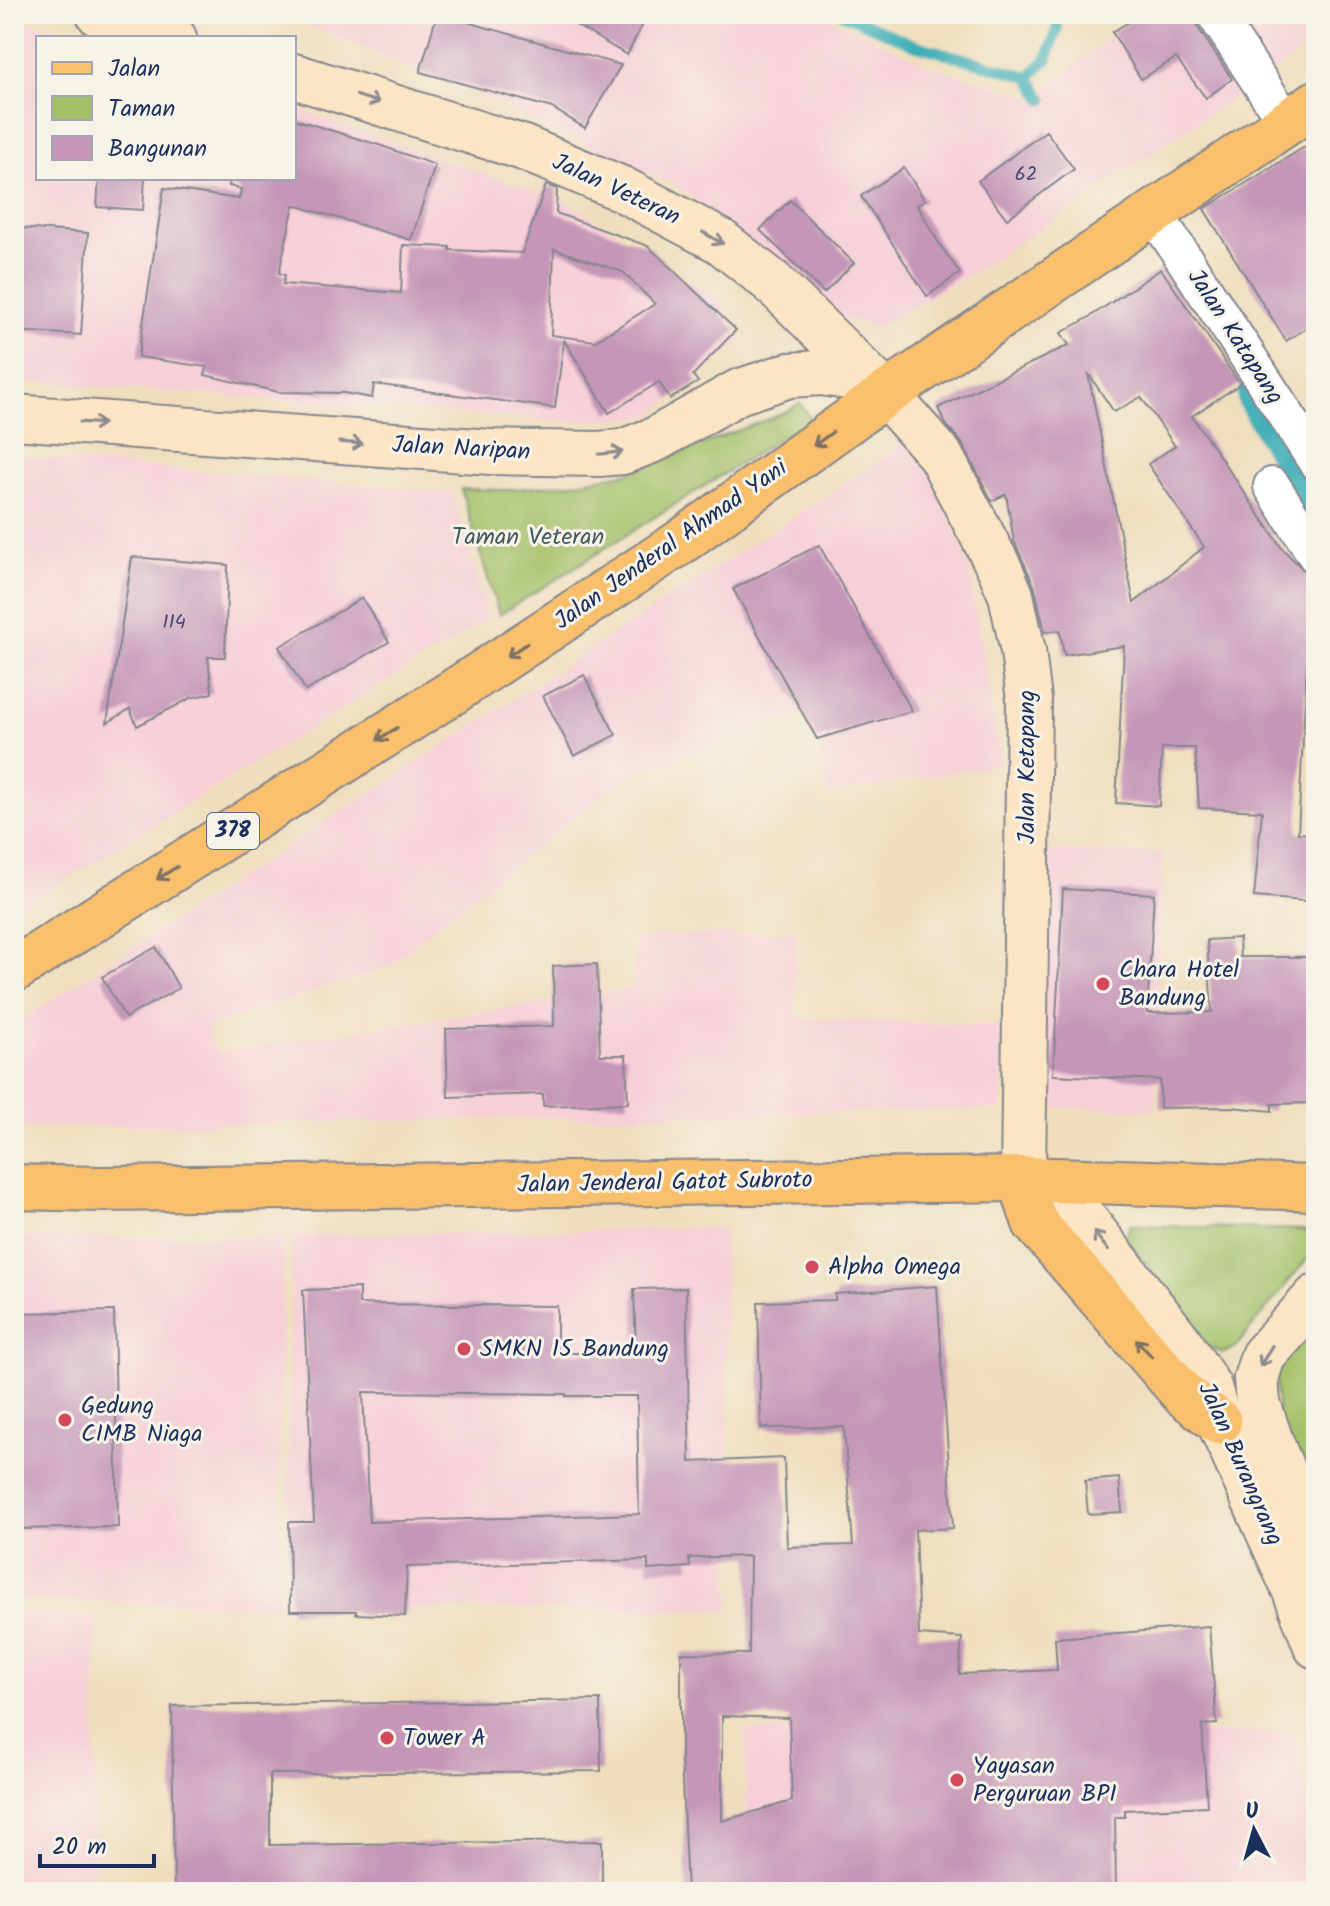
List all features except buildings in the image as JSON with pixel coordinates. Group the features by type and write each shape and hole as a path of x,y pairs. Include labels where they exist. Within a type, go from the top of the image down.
{"main road":[{"path":"99,14 168,36"},
{"name":"Jalan Veteran","path":"296,77 521,147 622,189 720,241 772,282 886,394"},
{"name":"Jalan Jenderal Ahmad Yani","path":"14,970 453,692 678,544 886,394 1301,113"},
{"name":"Jalan Naripan","path":"14,417 491,452 599,454 622,452 656,439 738,392 789,375 822,373 854,378 886,394"},
{"name":"Jalan Ketapang","path":"886,394 940,455 985,539 1011,595 1023,651 1029,700 1038,1180"},
{"name":"Jalan Jenderal Gatot Subroto","path":"20,1177 100,1189 1038,1180 1316,1188"},
{"name":"Jalan Burangrang","path":"1038,1180 1027,1200 1035,1223 1184,1395 1219,1422 1295,1591 1316,1646"},
{"name":"Jalan Burangrang","path":"1316,1297 1263,1356 1256,1378 1258,1403 1271,1442 1316,1552"}],"street":[{"path":"1215,14 1301,113"},
{"name":"Jalan Katapang","path":"1154,213 1313,447"},
{"path":"1272,486 1316,555"}],"shaded area":[{"path":"279,14 820,14 932,67 1034,98 1145,14 1316,14 1316,42 984,266 877,327 826,313 677,186 487,99"},
{"path":"14,19 87,36 36,36 36,180 296,180 296,109 571,204 723,303 740,343 648,417 569,422 14,380"},
{"path":"909,442 932,468 969,569 1001,764 829,794 812,710 629,775 430,930 391,966 207,1027 218,1053 633,989 636,937 796,932 795,1019 1001,1025 1002,1109 14,1128 14,1025"},
{"path":"14,456 453,493 488,619 14,911"},
{"path":"1048,851 1163,853 1155,1110 1040,1107"},
{"path":"724,1228 730,1610 287,1608 291,1236"},
{"path":"283,1237 278,1606 14,1599 14,1238"},
{"path":"14,1613 96,1616 94,1892 14,1892"},
{"path":"746,1730 1293,1733 1306,1801 1305,1892 746,1892"}],"green space":[{"name":"Taman Veteran","path":"800,403 811,419 499,615 461,489 506,490 574,483 630,472 784,413"},
{"path":"1130,1225 1304,1230 1314,1237 1315,1249 1235,1348 1223,1353 1208,1347 1126,1238"},
{"path":"1316,1322 1316,1461 1292,1473 1279,1440 1275,1370"}],"waterway":[{"path":"843,14 915,45 1029,77 1043,100"},
{"path":"1029,77 1047,59 1057,29 1056,14"},
{"path":"1257,398 1316,501"}],"place":[{"name":"Chara Hotel Bandung","path":"1103,984"},
{"name":"Alpha Omega","path":"812,1267"},
{"name":"SMKN 15 Bandung","path":"464,1349"},
{"name":"Gedung CIMB Niaga","path":"65,1420"},
{"name":"Tower A","path":"387,1738"},
{"name":"Yayasan Perguruan BPI","path":"957,1780"}]}
